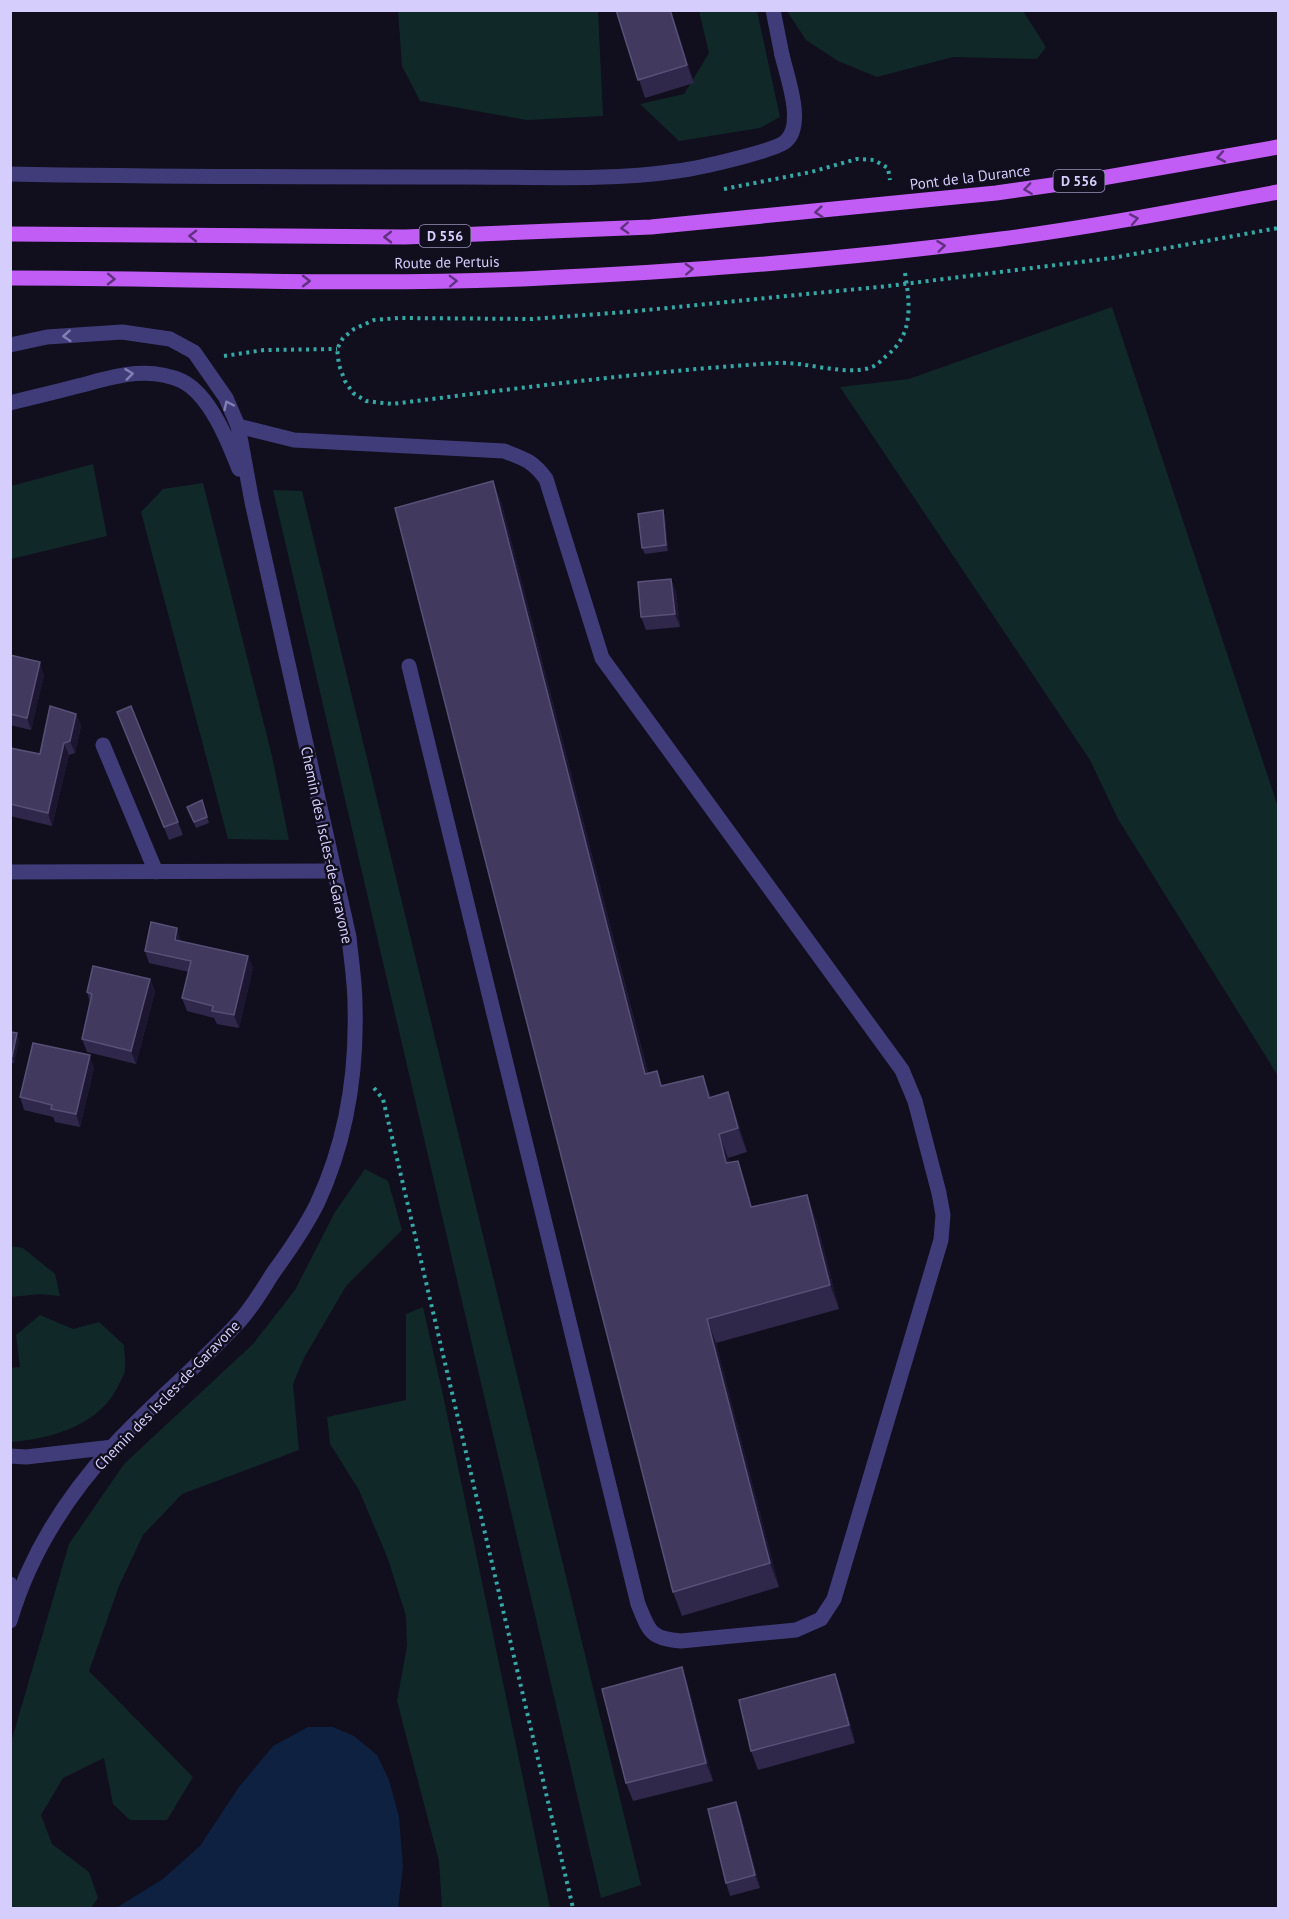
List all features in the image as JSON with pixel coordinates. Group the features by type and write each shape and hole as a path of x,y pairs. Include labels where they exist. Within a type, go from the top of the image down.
{"main road":[{"name":"Pont de la Durance","path":"878,206 1090,180 1278,147"},
{"name":"Route de Pertuis","path":"10,279 211,282 426,281 523,279 738,266 883,253 1000,239 1113,223 1278,192"},
{"name":"Route de Pertuis","path":"10,234 405,237 651,227 878,206"}],"street":[{"path":"10,174 420,177 606,176 678,171 754,154 785,143 793,132 795,115 773,10"},
{"path":"10,345 46,338 122,332 170,339 194,352 225,398 238,426 252,502"},
{"path":"10,403 128,373 154,373 183,382 206,402 224,431 252,502"},
{"path":"238,426 294,440 504,451 530,461 538,467 546,480 602,658 902,1070 915,1101 939,1193 943,1215 941,1240 834,1599 821,1619 796,1630 681,1641 663,1640 648,1629 638,1604 409,666"},
{"name":"Chemin des Iscles-de-Garavone","path":"10,1621 40,1548 65,1506 113,1447 238,1323 292,1247 317,1203 335,1155 349,1105 354,1061 356,1004 350,948 252,502"},
{"path":"103,745 156,872"},
{"path":"10,872 333,871"},
{"path":"10,1456 26,1457 113,1447"},
{"path":"10,1584 16,1602"}],"path":[{"path":"718,189 811,172 857,159 874,160 888,168 892,191"},
{"path":"904,268 910,302 906,333 893,351 873,367 854,370 781,362 673,371 392,404 366,401 353,393 339,365 337,349 343,338 354,329 374,320 399,318 532,319 888,286 1112,258 1278,228"},
{"path":"200,360 264,350 337,349"},
{"path":"354,1061 383,1099 573,1908"}],"green space":[{"path":"398,11 598,11 603,116 527,120 420,101 402,66"},
{"path":"699,11 757,11 780,117 760,128 679,141 640,104 684,94 709,53"},
{"path":"787,11 1023,11 1046,47 1037,59 953,57 877,77 838,61 806,40"},
{"path":"1112,307 1278,807 1278,1076 1118,819 1090,760 840,387 909,379"},
{"path":"93,464 107,536 11,559 11,486"},
{"path":"203,483 272,756 289,840 228,839 141,512 163,489"},
{"path":"273,490 302,491 641,1885 601,1898"},
{"path":"365,1169 388,1181 402,1230 346,1286 304,1358 293,1384 299,1450 182,1494 143,1535 119,1586 89,1671 193,1777 167,1820 130,1820 113,1804 104,1758 63,1778 41,1815 52,1844 89,1872 98,1898 91,1908 11,1908 11,1742 69,1544 124,1464 253,1344 295,1290 335,1212"},
{"path":"10,1246 23,1248 55,1274 60,1296 40,1294 11,1297"},
{"path":"423,1307 550,1908 442,1908 439,1861 397,1701 407,1646 406,1616 388,1559 359,1490 330,1444 327,1417 406,1400 406,1314"},
{"path":"40,1315 73,1329 99,1322 124,1345 124,1372 112,1397 89,1419 59,1433 11,1442 11,1368 20,1367 16,1335"}],"water":[{"path":"308,1727 333,1727 354,1736 377,1755 389,1780 399,1817 403,1867 398,1908 116,1908 163,1879 200,1846 239,1787 273,1746"}],"building":[{"path":"616,10 670,10 687,65 638,80"},
{"path":"493,481 645,1074 657,1071 661,1086 703,1076 709,1098 728,1092 738,1128 719,1134 726,1163 738,1161 751,1207 807,1195 830,1285 707,1319 770,1563 673,1592 395,508"},
{"path":"663,510 666,545 642,548 638,514"},
{"path":"671,579 675,614 641,617 638,582"},
{"path":"10,655 40,662 27,718 10,714"},
{"path":"50,706 76,714 70,741 64,743 48,813 10,804 10,748 40,754"},
{"path":"131,706 178,822 164,827 117,712"},
{"path":"202,800 207,817 194,822 187,807"},
{"path":"151,922 177,928 175,940 248,956 234,1015 212,1011 213,1006 182,998 191,961 145,951"},
{"path":"93,966 150,979 131,1051 82,1039 92,994 87,992"},
{"path":"10,1032 17,1033 12,1057 10,1057"},
{"path":"33,1043 90,1055 76,1114 51,1109 52,1105 20,1097"},
{"path":"682,1667 706,1763 626,1783 602,1689"},
{"path":"835,1674 849,1725 751,1751 739,1700"},
{"path":"736,1802 755,1875 726,1883 708,1809"}]}
